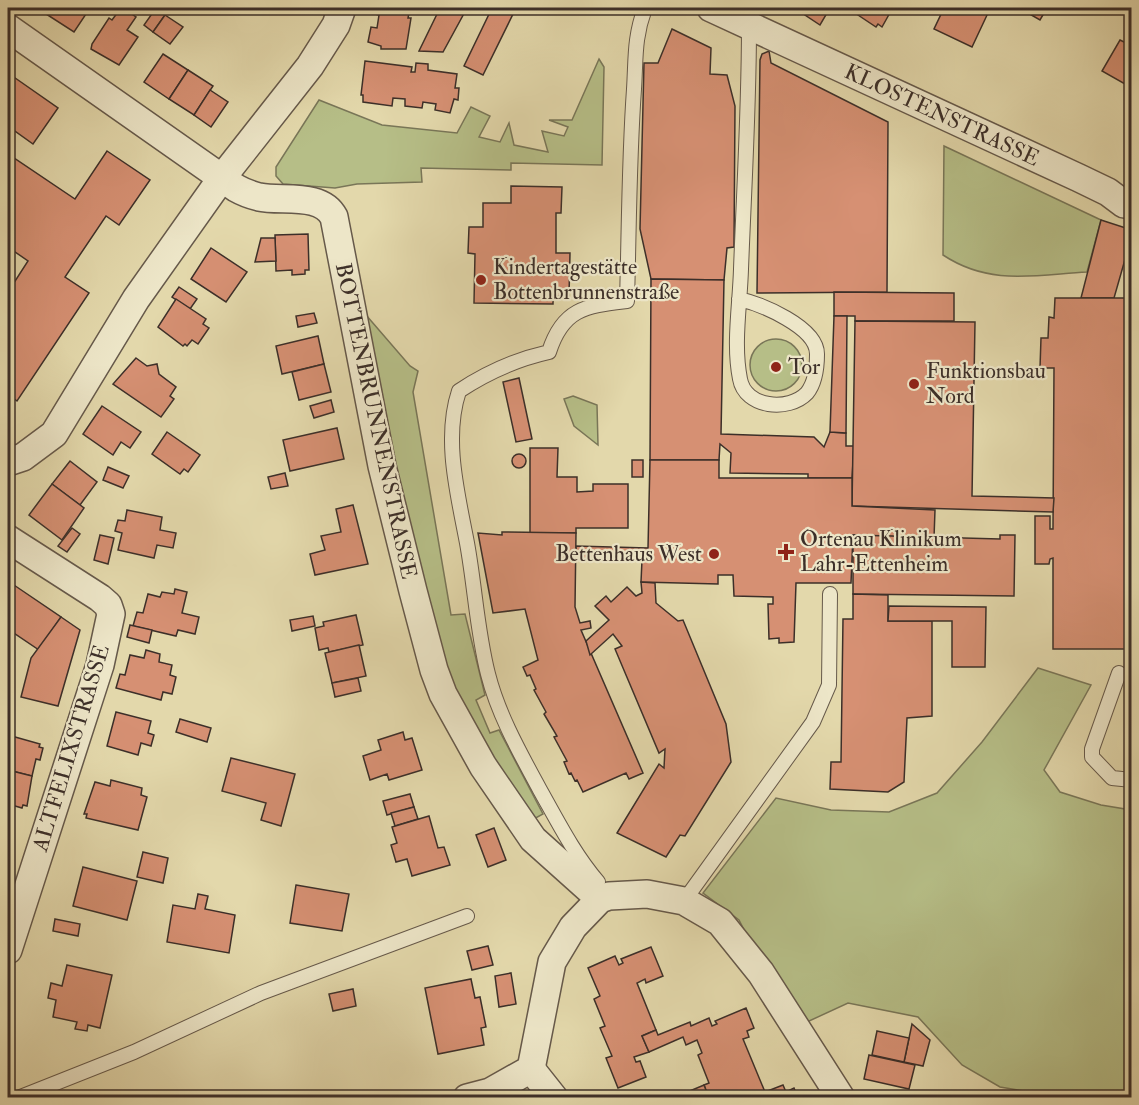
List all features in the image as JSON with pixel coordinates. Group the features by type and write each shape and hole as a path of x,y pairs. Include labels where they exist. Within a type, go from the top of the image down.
{"street":[{"path":"8,462 23,457 54,434 136,299 221,179 310,66 336,25 342,8"},
{"name":"KLOSTENSTRASSE","path":"711,8 1079,178 1108,192 1127,207"},
{"path":"8,28 221,179"},
{"name":"BOTTENBRUNNENSTRASSE","path":"221,179 260,197 322,204 330,209 334,217 382,466 412,591 440,686 483,766 533,838 604,898"},
{"name":"ALTFELIXSTRASSE","path":"8,539 100,598 108,605 111,614 100,665 8,950"},
{"path":"554,1098 531,1069 552,962 573,927 604,898 647,894 684,901 720,922 754,965 841,1098"},
{"path":"467,1098 490,1092 531,1069"}],"lane":[{"path":"604,898 578,858 519,751 492,688 477,621 472,568 454,456 452,423 459,391 473,382 530,356 549,352 554,336 577,310 627,301 631,124 636,66 634,45 645,8"},
{"path":"739,299 760,304 801,328 814,340 817,351 813,383 806,394 795,401 780,406 764,403 751,395 740,382 739,299 749,98 749,27"},
{"path":"684,901 813,722 829,685 830,594"},
{"path":"1119,673 1092,749 1092,757 1112,778 1131,780"},
{"path":"18,1098 135,1052 261,993 467,916"}],"green space":[{"path":"599,59 604,67 602,165 511,163 511,170 421,168 422,182 357,184 335,188 283,184 276,176 276,167 319,100 382,125 457,133 471,107 490,116 479,137 500,142 509,123 514,145 548,152 542,131 564,136 568,127 549,120 572,120"},
{"path":"944,146 1101,220 1087,272 1031,276 995,275 961,265 943,255"},
{"path":"366,315 410,366 418,371 413,392 451,615 465,614 485,695 476,700 490,733 499,730 543,814 532,820 490,758 449,679 401,497"},
{"path":"771,339 781,339 795,346 802,365 795,384 781,391 771,391 761,387 754,380 750,370 750,360 754,350 761,343"},
{"path":"573,396 597,405 598,445 574,426 564,399"},
{"path":"1038,668 1091,685 1044,770 1060,792 1101,805 1131,810 1131,1097 1058,1097 1000,1087 962,1065 918,1017 848,1003 794,1028 739,920 703,893 776,798 831,810 889,812 937,793 982,742"}],"building":[{"path":"46,8 90,8 74,32 43,12"},
{"path":"156,8 165,15 153,32 144,25"},
{"path":"372,8 418,8 417,14 409,13 408,18 411,18 406,49 381,49 381,46 368,42 371,27 377,28 379,15 371,13"},
{"path":"440,8 467,8 443,52 419,51"},
{"path":"492,8 516,8 483,75 464,66"},
{"path":"810,8 830,8 820,25 805,15"},
{"path":"853,8 901,8 897,14 891,11 882,27 878,24 876,27 852,11"},
{"path":"944,8 976,8 988,13 972,47 934,29"},
{"path":"1019,8 1047,8 1040,20"},
{"path":"126,10 136,17 127,30 138,37 119,65 91,49 109,18 112,20 118,12"},
{"path":"165,15 183,27 170,44 153,32"},
{"path":"672,29 711,48 710,74 727,75 735,106 734,247 727,248 724,280 651,279 640,229 644,63 658,63"},
{"path":"1120,40 1132,46 1132,88 1102,71"},
{"path":"769,51 771,63 888,122 887,292 757,293 760,60 762,54"},
{"path":"163,54 188,70 169,99 144,82"},
{"path":"365,61 412,67 411,72 415,72 416,63 428,64 428,70 457,74 455,88 459,88 458,100 454,99 450,113 435,110 436,104 423,102 422,108 405,106 405,99 393,98 392,106 363,102 363,95 361,95"},
{"path":"188,70 213,86 194,115 169,99"},
{"path":"8,73 58,108 33,144 8,126"},
{"path":"210,90 228,102 211,127 194,115"},
{"path":"107,151 150,180 119,225 106,216 65,277 89,293 17,401 8,394 8,292 28,261 8,247 8,154 75,199"},
{"path":"511,186 562,187 561,213 556,213 556,253 570,253 569,296 553,296 553,304 474,303 475,254 468,253 469,227 483,227 483,203 511,203"},
{"path":"1101,220 1132,230 1132,235 1114,298 1081,298"},
{"path":"308,234 309,270 305,270 305,274 292,275 292,270 276,271 275,235"},
{"path":"261,238 275,238 276,261 255,262"},
{"path":"211,248 247,272 226,302 191,279"},
{"path":"651,279 724,280 721,434 814,437 824,447 830,432 846,433 846,446 854,446 852,478 808,478 808,474 730,473 731,453 720,444 719,460 650,460"},
{"path":"179,287 197,299 190,309 172,297"},
{"path":"834,292 954,293 954,321 855,321 855,316 834,316"},
{"path":"1055,298 1132,298 1132,649 1053,649 1053,558 1050,559 1049,564 1035,564 1035,516 1050,516 1050,529 1053,529 1054,368 1040,368 1041,338 1048,338 1049,317 1054,318"},
{"path":"176,299 206,319 203,324 209,328 198,344 192,340 187,346 185,344 183,346 158,327"},
{"path":"314,313 317,323 298,327 296,316"},
{"path":"834,316 847,316 846,433 830,432"},
{"name":"Funktionsbau Nord","path":"855,321 975,322 972,496 1054,498 1053,512 852,506"},
{"path":"318,336 324,364 282,374 276,346"},
{"path":"136,358 147,366 157,364 159,374 176,387 170,396 174,399 161,417 113,384"},
{"path":"324,364 331,392 299,400 292,372"},
{"path":"519,378 532,439 516,442 503,382"},
{"path":"331,400 334,412 314,418 310,406"},
{"path":"102,406 141,432 130,448 121,442 113,455 83,434"},
{"path":"337,428 344,459 290,471 283,440"},
{"path":"167,432 200,455 188,472 184,469 180,474 152,454"},
{"path":"530,448 558,448 557,477 577,477 577,492 593,491 593,484 628,484 628,528 576,528 576,533 530,533"},
{"path":"519,454 524,456 526,461 524,466 519,468 514,466 512,461 514,456"},
{"path":"632,460 643,460 643,477 632,477"},
{"name":"Bettenhaus West","path":"650,460 719,460 719,478 852,478 852,506 935,510 934,538 853,535 851,583 796,583 794,642 779,643 779,638 769,639 768,604 773,604 773,597 734,596 733,575 718,575 718,584 641,582 642,560 576,560 576,546 648,548"},
{"path":"70,461 97,482 80,505 52,484"},
{"path":"108,467 129,476 123,488 103,480"},
{"path":"285,473 288,486 271,489 268,477"},
{"path":"52,484 84,508 62,540 29,515"},
{"path":"353,505 368,564 315,575 310,554 325,550 321,536 341,532 336,509"},
{"path":"127,510 162,517 160,530 176,533 173,548 157,545 154,558 118,550 122,533 115,531 118,520 125,521"},
{"path":"72,528 80,534 67,552 58,546"},
{"path":"502,532 576,533 575,607 580,623 590,621 591,628 581,630 643,773 629,779 626,773 583,792 577,780 575,781 571,773 569,774 564,762 567,761 554,737 557,736 544,714 546,712 534,690 536,689 530,675 527,676 523,667 538,660 525,609 493,613 478,533 502,535"},
{"path":"100,535 114,538 108,564 94,560"},
{"path":"853,535 1000,539 1000,535 1015,535 1014,596 853,594"},
{"path":"8,581 61,617 39,650 8,629"},
{"path":"641,582 655,583 656,603 678,621 683,620 726,724 731,762 685,836 680,835 666,857 617,833 659,764 664,768 665,749 659,753 615,649 622,646 613,634 590,655 586,641 609,620 595,606 606,596 611,602 627,587 636,596 642,593"},
{"path":"175,589 187,592 182,613 199,617 195,634 178,630 176,636 133,626 137,612 143,613 148,594 160,597 162,592 174,594"},
{"path":"853,594 888,595 888,621 932,621 932,716 907,718 904,782 888,792 830,789 831,762 841,762 843,619 853,619"},
{"path":"889,606 986,607 985,667 952,667 952,621 888,621"},
{"path":"356,615 363,645 329,652 328,648 319,650 315,628 324,626 323,622"},
{"path":"313,616 315,626 292,631 290,620"},
{"path":"61,617 80,630 58,706 21,697 31,658"},
{"path":"130,625 152,630 149,643 127,637"},
{"path":"359,645 366,676 332,683 325,653"},
{"path":"146,650 160,654 159,662 172,665 170,675 176,677 172,694 163,692 161,700 116,688 120,674 125,675 130,655 144,658"},
{"path":"358,678 361,691 335,697 332,683"},
{"path":"116,712 151,721 148,733 154,735 151,746 141,743 138,755 107,746"},
{"path":"180,719 211,728 207,742 176,732"},
{"path":"403,732 405,740 412,738 422,770 389,780 387,774 370,780 363,756 381,750 378,740"},
{"path":"8,735 40,744 39,747 43,748 40,760 36,759 32,776 8,770"},
{"path":"231,758 295,774 281,826 261,820 266,803 222,791"},
{"path":"8,770 32,776 27,806 23,805 22,808 8,804"},
{"path":"111,780 142,788 141,795 147,797 138,830 86,818 87,814 84,814 95,782 110,786"},
{"path":"410,794 414,807 387,815 383,801"},
{"path":"414,807 418,819 395,826 391,813"},
{"path":"429,816 438,848 444,847 450,865 412,876 407,859 396,862 391,845 397,843 392,827"},
{"path":"494,828 506,860 488,867 476,835"},
{"path":"8,838 14,840 8,865"},
{"path":"143,852 168,858 163,883 137,877"},
{"path":"83,867 137,881 127,920 73,906"},
{"path":"296,885 349,894 342,931 290,923"},
{"path":"198,894 208,896 205,909 235,915 229,953 167,942 173,905 195,909"},
{"path":"55,919 80,924 78,936 53,931"},
{"path":"488,946 493,965 472,970 467,951"},
{"path":"651,947 663,976 646,983 645,979 637,983 656,1030 642,1036 649,1052 634,1057 636,1062 640,1061 646,1077 618,1088 606,1058 612,1056 600,1028 605,1026 594,999 600,996 588,968 615,956 619,965 623,963 621,959"},
{"path":"67,965 112,975 100,1028 88,1025 87,1031 75,1029 77,1022 53,1017 56,1000 48,998 51,983 62,986"},
{"path":"511,973 516,1004 499,1007 495,976"},
{"path":"471,979 475,998 480,997 486,1027 481,1028 484,1045 438,1054 425,988"},
{"path":"353,989 356,1006 333,1011 329,994"},
{"path":"746,1008 754,1028 747,1031 749,1037 743,1039 765,1092 783,1085 786,1092 794,1088 798,1098 709,1098 704,1085 709,1083 698,1055 702,1053 697,1040 686,1045 683,1037 649,1052 642,1036 656,1030 658,1035 690,1022 691,1026 709,1018 712,1026 717,1024 715,1021"},
{"path":"912,1024 930,1040 923,1066 904,1062"},
{"path":"877,1031 909,1038 904,1062 872,1055"},
{"path":"869,1055 915,1065 909,1089 864,1079"},
{"path":"704,1085 709,1098 673,1098"}],"place":[{"name":"Kindertagestätte Bottenbrunnenstraße","path":"481,280"},
{"name":"Tor","path":"776,367"},
{"name":"Funktionsbau Nord","path":"914,384"},
{"name":"Ortenau Klinikum Lahr-Ettenheim","path":"786,552"},
{"name":"Bettenhaus West","path":"714,554"}]}
